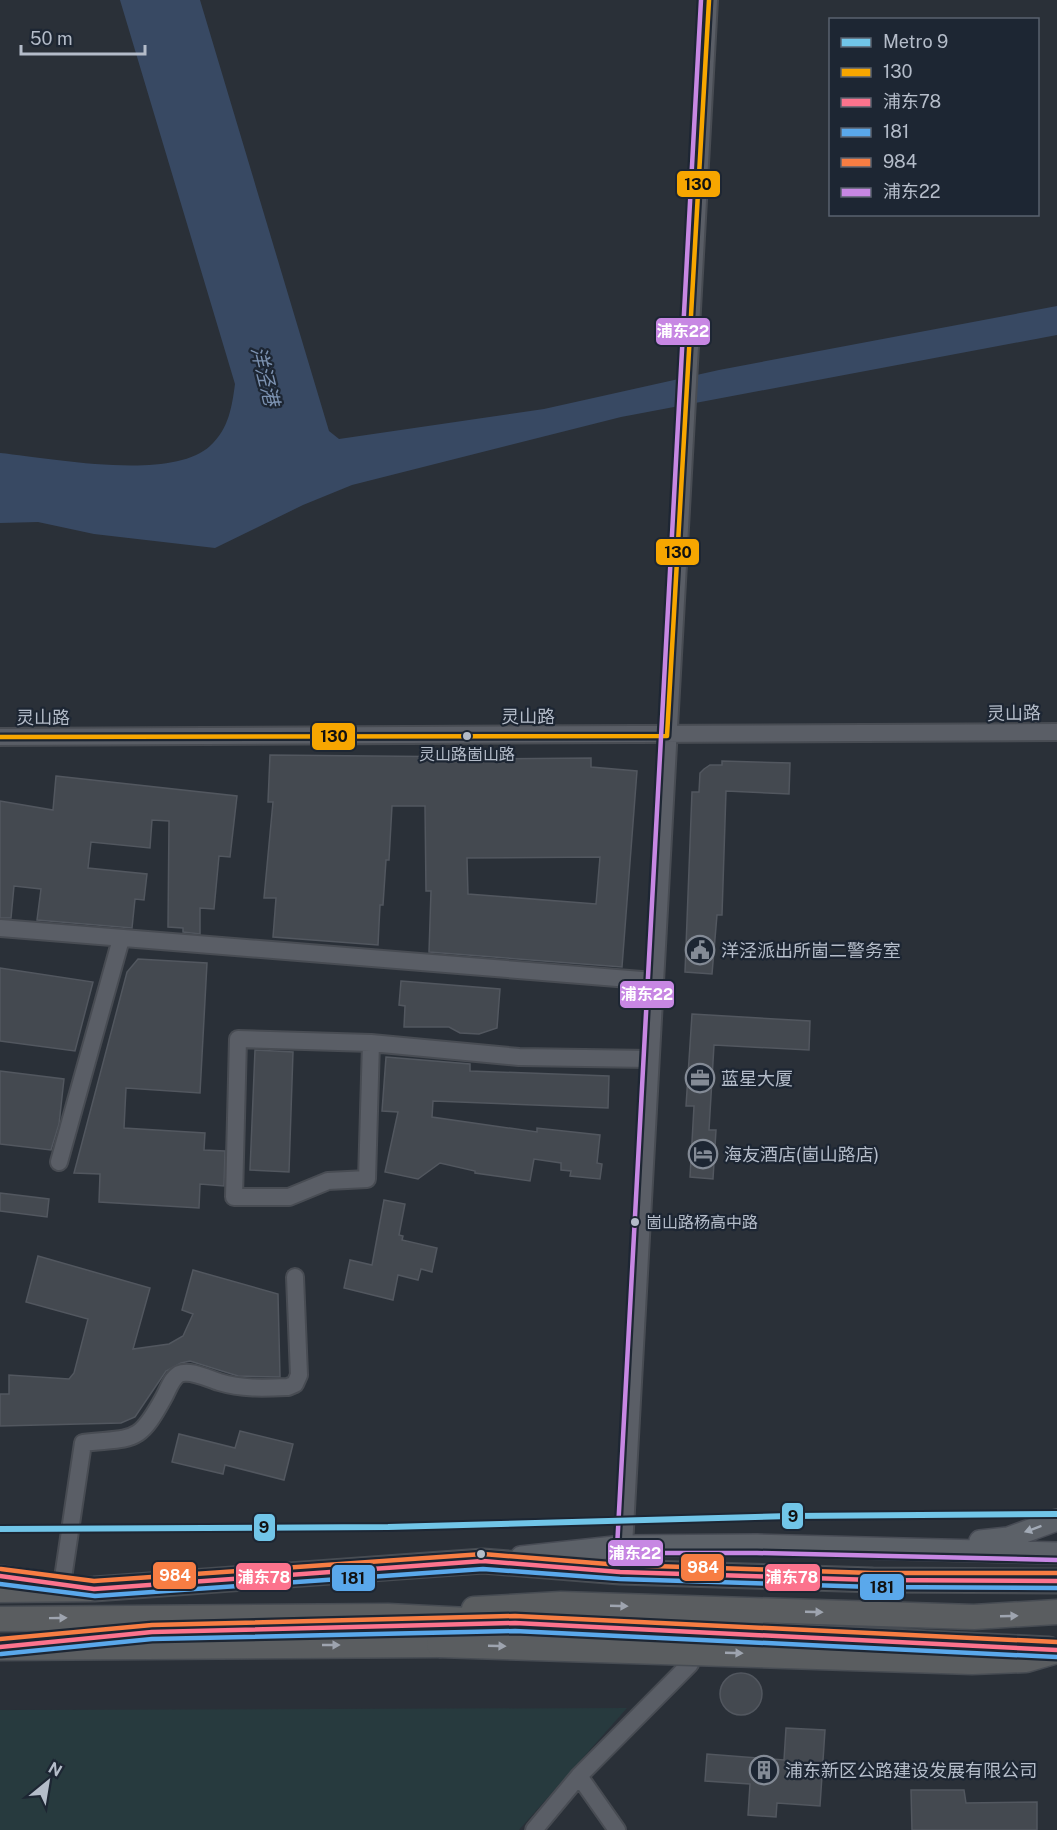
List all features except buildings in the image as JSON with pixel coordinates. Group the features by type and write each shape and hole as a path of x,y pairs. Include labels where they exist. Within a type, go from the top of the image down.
{"highway":[{"path":"0,1590 94,1589 483,1561 620,1572 873,1580 1057,1581"},
{"path":"388,1616 512,1605 561,1604 974,1617 1057,1612"},
{"path":"0,1619 388,1616 1053,1651"},
{"path":"0,1648 439,1645 972,1662 1026,1660 1053,1651"}],"main road":[{"path":"920,1550 1008,1538 1057,1520"},
{"path":"483,1561 624,1546 757,1545 1057,1553"},
{"path":"0,1576 94,1589"},
{"path":"0,1648 152,1632 515,1623"}],"street":[{"path":"624,1546 709,0"},
{"name":"灵山路","path":"0,736 667,736 1057,732"},
{"path":"0,928 654,981"},
{"path":"59,1162 121,939"},
{"path":"371,1043 367,1179 328,1180 289,1197 234,1197 238,1039 371,1043 519,1057 650,1059"},
{"path":"62,1585 83,1443 131,1437 140,1433 148,1426 172,1381 180,1374 190,1373 239,1388 288,1387 295,1384 298,1375 296,1277"},
{"path":"534,1830 579,1776 690,1664 688,1632"},
{"path":"579,1776 616,1830"}],"green space":[{"path":"627,1708 519,1830 0,1830 0,1710"}],"water":[{"name":"洋泾港","path":"120,0 200,0 329,431 339,439 544,409 719,370 1057,306 1057,335 621,417 352,485 303,505 215,548 94,534 38,522 0,523 0,453 110,465 168,463 192,457 210,446 222,432 231,409 235,384"}],"metro line":[{"name":"9","path":"0,1529 388,1527 790,1516 1057,1514"}],"transit line":[{"name":"浦东22","path":"701,0 617,1548 624,1553 757,1553 1057,1560"},
{"name":"130","path":"667,736 709,0"},
{"name":"130","path":"0,737 667,736"},
{"name":"984","path":"1,1569 94,1581 483,1554 620,1565 873,1573 1057,1573"},
{"name":"浦东78","path":"0,1576 94,1589 483,1561 620,1572 873,1580 1057,1581"},
{"name":"181","path":"0,1584 95,1596 483,1569 620,1579 873,1587 1057,1588"},
{"name":"984","path":"0,1639 152,1625 515,1616 1057,1642"},
{"name":"浦东78","path":"0,1647 152,1632 515,1623 1057,1650"},
{"name":"181","path":"1,1654 152,1639 515,1631 1057,1657"}],"place":[{"name":"灵山路崮山路","path":"467,736"},
{"name":"洋泾派出所崮二警务室","path":"700,950"},
{"name":"蓝星大厦","path":"700,1078"},
{"name":"海友酒店(崮山路店)","path":"703,1154"},
{"name":"崮山路杨高中路","path":"635,1222"},
{"name":"浦东新区公路建设发展有限公司","path":"764,1770"}]}
